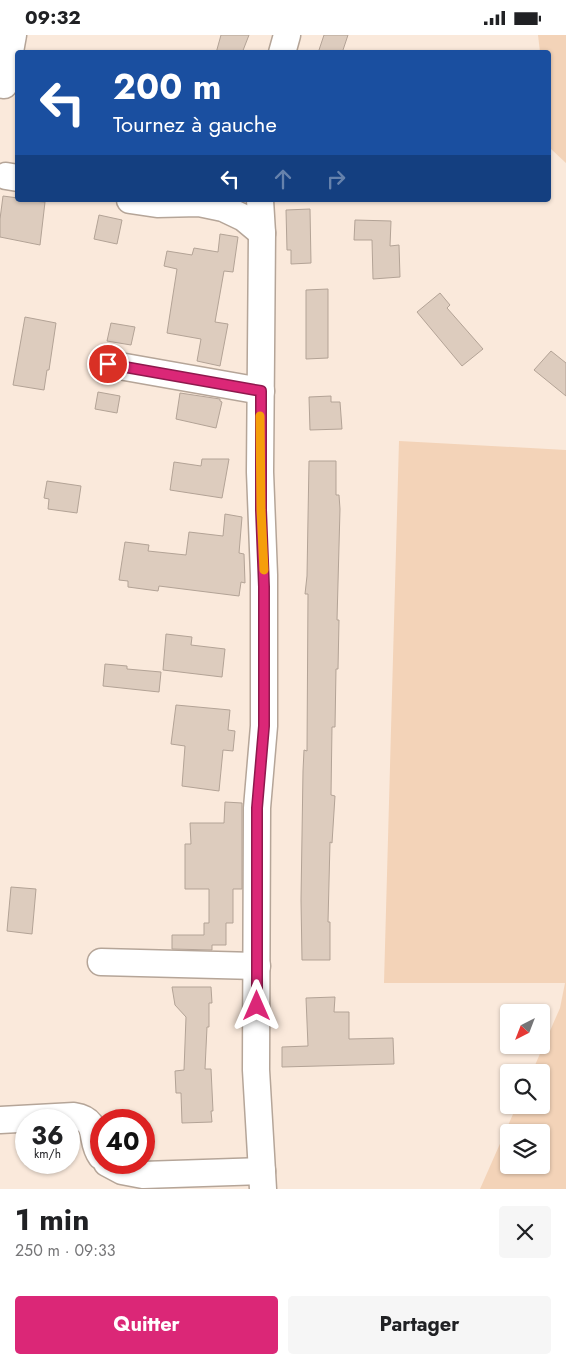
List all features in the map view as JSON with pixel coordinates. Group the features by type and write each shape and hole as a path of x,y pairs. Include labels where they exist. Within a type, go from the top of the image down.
{"street":[{"path":"4,85 13,35"},
{"path":"283,50 287,35"},
{"path":"144,202 157,204 187,202"},
{"path":"205,202 244,218 262,233"},
{"path":"138,1174 262,1180 256,1070 257,808 264,716 264,587 261,510 262,233 260,202"},
{"path":"108,364 261,391"},
{"path":"101,962 257,966"},
{"path":"0,1120 74,1116 82,1117 90,1123"}],"shaded area":[{"path":"538,35 566,35 566,163 551,149 551,50 540,50"},
{"path":"399,441 566,450 566,1189 480,1189 500,1144 500,1174 550,1174 550,1124 509,1124 513,1114 550,1114 550,1064 536,1064 540,1054 550,1054 550,1031 560,1008 565,983 384,983"}],"building":[{"path":"221,35 249,35 243,50 217,50"},
{"path":"324,35 348,35 343,50 319,50"},
{"path":"3,196 15,198 15,202 45,202 40,245 0,237"},
{"path":"310,209 311,263 291,264 291,250 287,250 286,210"},
{"path":"99,215 122,220 117,244 94,239"},
{"path":"355,220 391,221 390,246 399,245 400,277 373,279 372,240 354,240"},
{"path":"220,234 238,237 233,272 224,271 215,322 228,324 220,366 197,361 201,339 167,333 177,269 164,266 167,251 192,255 194,248 218,252"},
{"path":"328,289 328,358 306,359 306,290"},
{"path":"440,293 450,305 447,308 483,349 462,366 417,312"},
{"path":"25,317 56,323 44,390 13,385"},
{"path":"111,323 135,327 131,345 107,341"},
{"path":"551,351 566,363 566,396 534,370"},
{"path":"98,392 120,396 117,413 95,409"},
{"path":"180,393 220,399 222,402 216,428 176,419"},
{"path":"331,396 331,402 340,402 342,429 310,430 309,397"},
{"path":"202,459 229,459 222,498 170,490 174,462 201,466"},
{"path":"309,461 336,461 336,495 339,495 340,509 337,620 339,620 338,669 336,669 335,727 332,727 331,795 335,796 332,843 330,842 328,922 330,922 330,960 302,960 303,771 304,750 307,751 308,594 305,594"},
{"path":"47,481 81,486 77,513 48,509 49,499 44,498"},
{"path":"225,514 242,517 239,553 244,554 245,583 241,582 239,596 159,586 158,591 128,587 128,581 119,580 125,542 149,545 148,551 186,555 189,532 223,536"},
{"path":"166,634 192,637 191,645 225,649 222,677 163,670"},
{"path":"105,664 127,666 127,669 161,672 159,692 103,686"},
{"path":"176,705 230,710 228,730 235,731 233,751 223,750 219,791 182,786 185,746 171,744"},
{"path":"225,802 242,803 242,889 233,889 233,923 226,923 226,945 212,945 212,950 172,949 172,935 204,935 204,923 209,923 209,889 185,889 185,844 191,844 190,823 224,823"},
{"path":"11,887 36,889 32,934 7,931"},
{"path":"172,987 211,987 212,1003 209,1003 205,1069 211,1069 212,1122 182,1123 181,1093 176,1093 175,1071 184,1070 186,1017 175,1005"},
{"path":"335,997 334,1012 349,1012 349,1039 393,1038 394,1064 282,1067 282,1047 308,1046 306,998"}],"slow traffic":[{"path":"260,416 264,570"}],"route":[{"path":"108,364 261,391 260,472 264,575 264,726 257,808 257,1006"}]}
